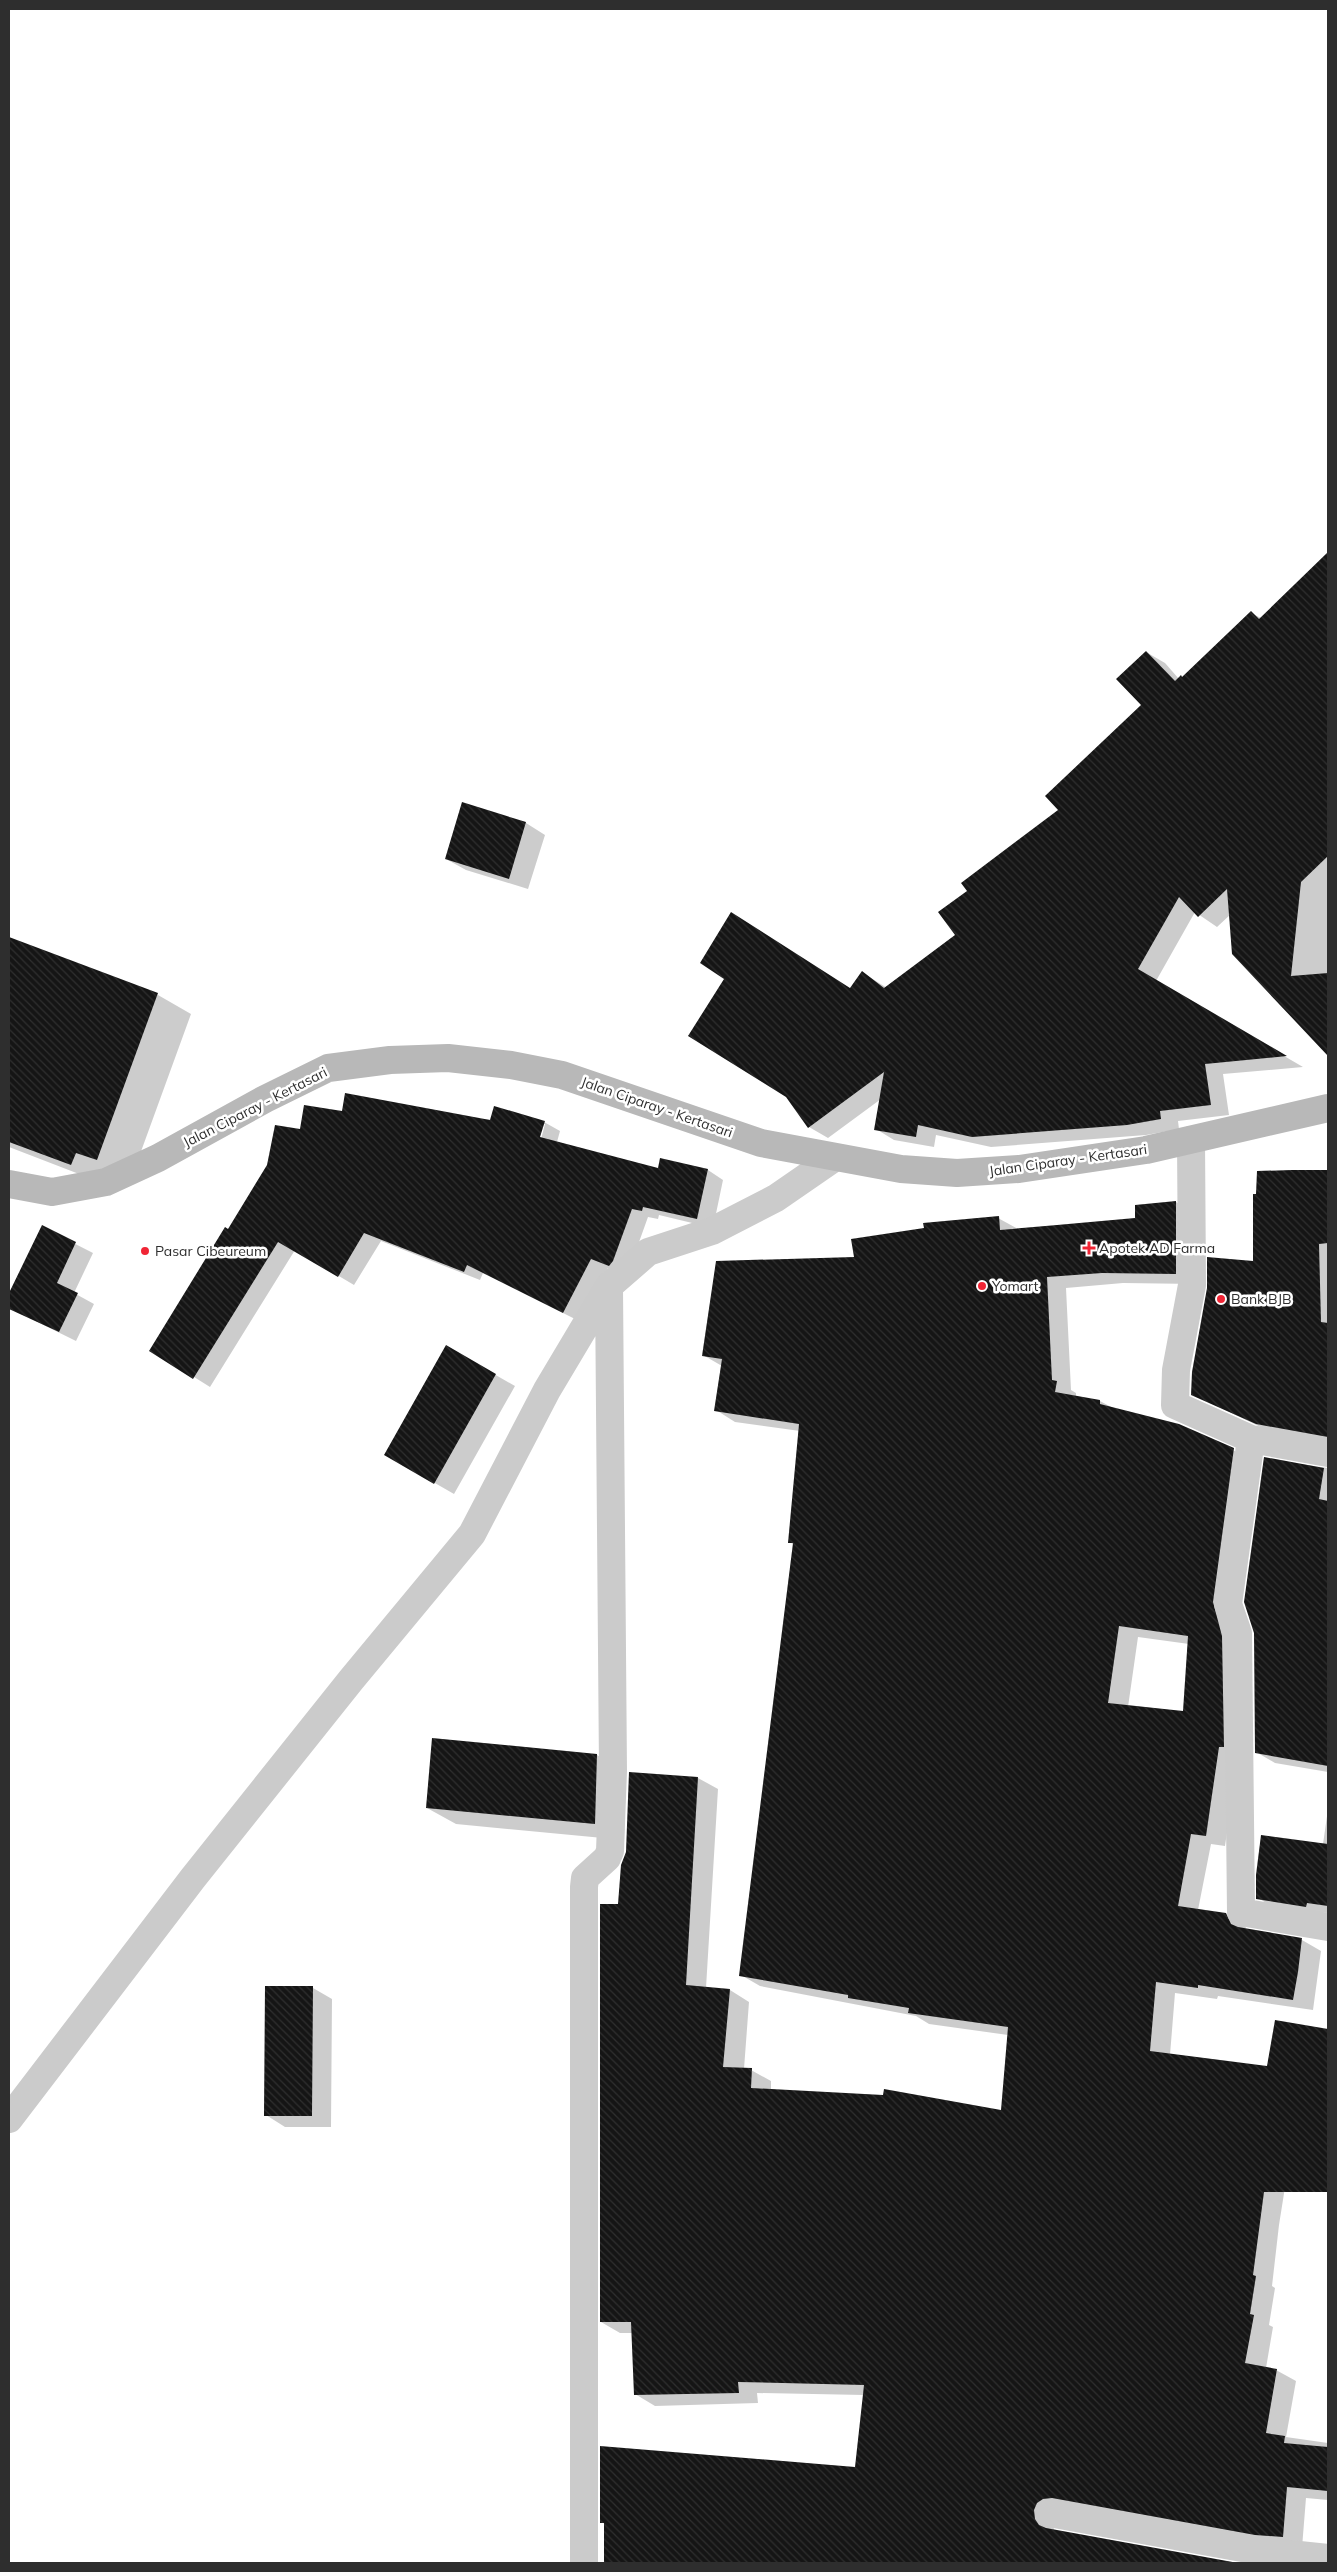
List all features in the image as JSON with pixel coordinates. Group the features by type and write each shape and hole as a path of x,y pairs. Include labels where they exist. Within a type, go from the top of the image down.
{"main road":[{"name":"Jalan Ciparay - Kertasari","path":"9,1184 52,1192 106,1182 158,1158 242,1111 328,1068 390,1060 448,1058 511,1064 562,1075 761,1143 901,1169 957,1173 1019,1169 1082,1161 1192,1140 1294,1114 1328,1108"}],"street":[{"path":"1192,1140 1192,1285 1176,1370 1175,1405 1251,1439 1328,1453"},
{"path":"9,2120 199,1870 351,1680 472,1534 547,1390 609,1286 648,1252 712,1231 776,1198 834,1158"},
{"path":"584,2563 584,1886 585,1878 607,1858 610,1851 613,1771 609,1286"},
{"path":"1251,1439 1228,1604 1238,1633 1242,1912 1328,1927"},
{"path":"1050,2513 1253,2550 1328,2558"}],"building":[{"path":"1328,552 1328,856 1301,882 1291,976 1328,973 1328,1056 1232,954 1227,889 1198,917 1179,897 1138,969 1287,1056 1205,1064 1211,1105 1160,1111 1161,1119 1127,1125 972,1137 918,1125 916,1137 874,1130 884,1072 808,1128 786,1097 688,1036 724,979 700,963 731,912 850,988 862,971 884,988 955,935 938,912 967,891 961,883 1058,810 1045,796 1141,705 1116,679 1146,651 1175,681 1181,675 1182,677 1251,611 1259,619"},
{"path":"462,802 526,822 509,879 445,859"},
{"path":"9,937 158,993 97,1160 76,1153 71,1165 9,1142"},
{"path":"345,1093 490,1120 494,1106 545,1121 540,1137 658,1168 660,1158 708,1169 697,1219 643,1207 642,1211 632,1209 613,1261 609,1266 591,1259 563,1313 467,1265 464,1272 364,1233 338,1277 278,1242 193,1379 149,1351 225,1227 228,1229 267,1165 275,1125 300,1129 304,1105 342,1111"},
{"path":"1328,1170 1328,1243 1319,1244 1321,1322 1328,1323 1328,1437 1256,1424 1191,1395 1192,1372 1207,1288 1207,1257 1253,1261 1253,1194 1256,1194 1257,1171"},
{"path":"1176,1201 1176,1274 1102,1273 1047,1277 1052,1380 1057,1381 1055,1392 1100,1400 1100,1404 1179,1424 1234,1448 1213,1602 1222,1636 1224,1747 1219,1747 1206,1836 1191,1834 1178,1906 1226,1913 1231,1924 1238,1927 1302,1938 1293,2000 1198,1985 1198,1988 1156,1982 1150,2051 1267,2066 1275,2020 1328,2029 1328,2192 1264,2192 1253,2275 1256,2276 1250,2314 1254,2315 1245,2363 1277,2369 1266,2433 1285,2436 1284,2443 1328,2447 1328,2491 1287,2487 1283,2537 1255,2535 1052,2498 1043,2499 1037,2503 1034,2510 1035,2519 1039,2525 1046,2528 1238,2563 604,2563 604,2523 600,2523 600,2446 855,2467 864,2385 738,2382 739,2393 634,2395 631,2322 600,2322 600,1904 618,1904 621,1865 626,1852 629,1772 698,1777 686,1985 730,1989 723,2067 752,2068 751,2088 883,2095 884,2089 1001,2110 1008,2027 908,2013 909,2008 739,1976 793,1543 788,1543 799,1424 714,1411 722,1359 702,1356 716,1261 854,1257 851,1239 924,1228 923,1223 999,1216 1000,1230 1135,1218 1135,1205","holes":["1119,1626 1188,1636 1183,1711 1108,1703"]},
{"path":"42,1225 76,1242 57,1283 78,1293 59,1332 9,1309 9,1293"},
{"path":"446,1345 496,1374 434,1484 384,1455"},
{"path":"1264,1457 1324,1468 1319,1499 1328,1501 1328,1766 1255,1753 1254,1633 1244,1602"},
{"path":"432,1738 597,1754 595,1824 426,1808"},
{"path":"1261,1835 1328,1844 1328,1906 1307,1903 1306,1907 1256,1899 1256,1875"},
{"path":"265,1986 313,1986 312,2116 264,2116"}],"place":[{"name":"Apotek AD Farma","path":"1089,1248"},
{"name":"Pasar Cibeureum","path":"145,1251"},
{"name":"Yomart","path":"982,1286"},
{"name":"Bank BJB","path":"1221,1299"}]}
